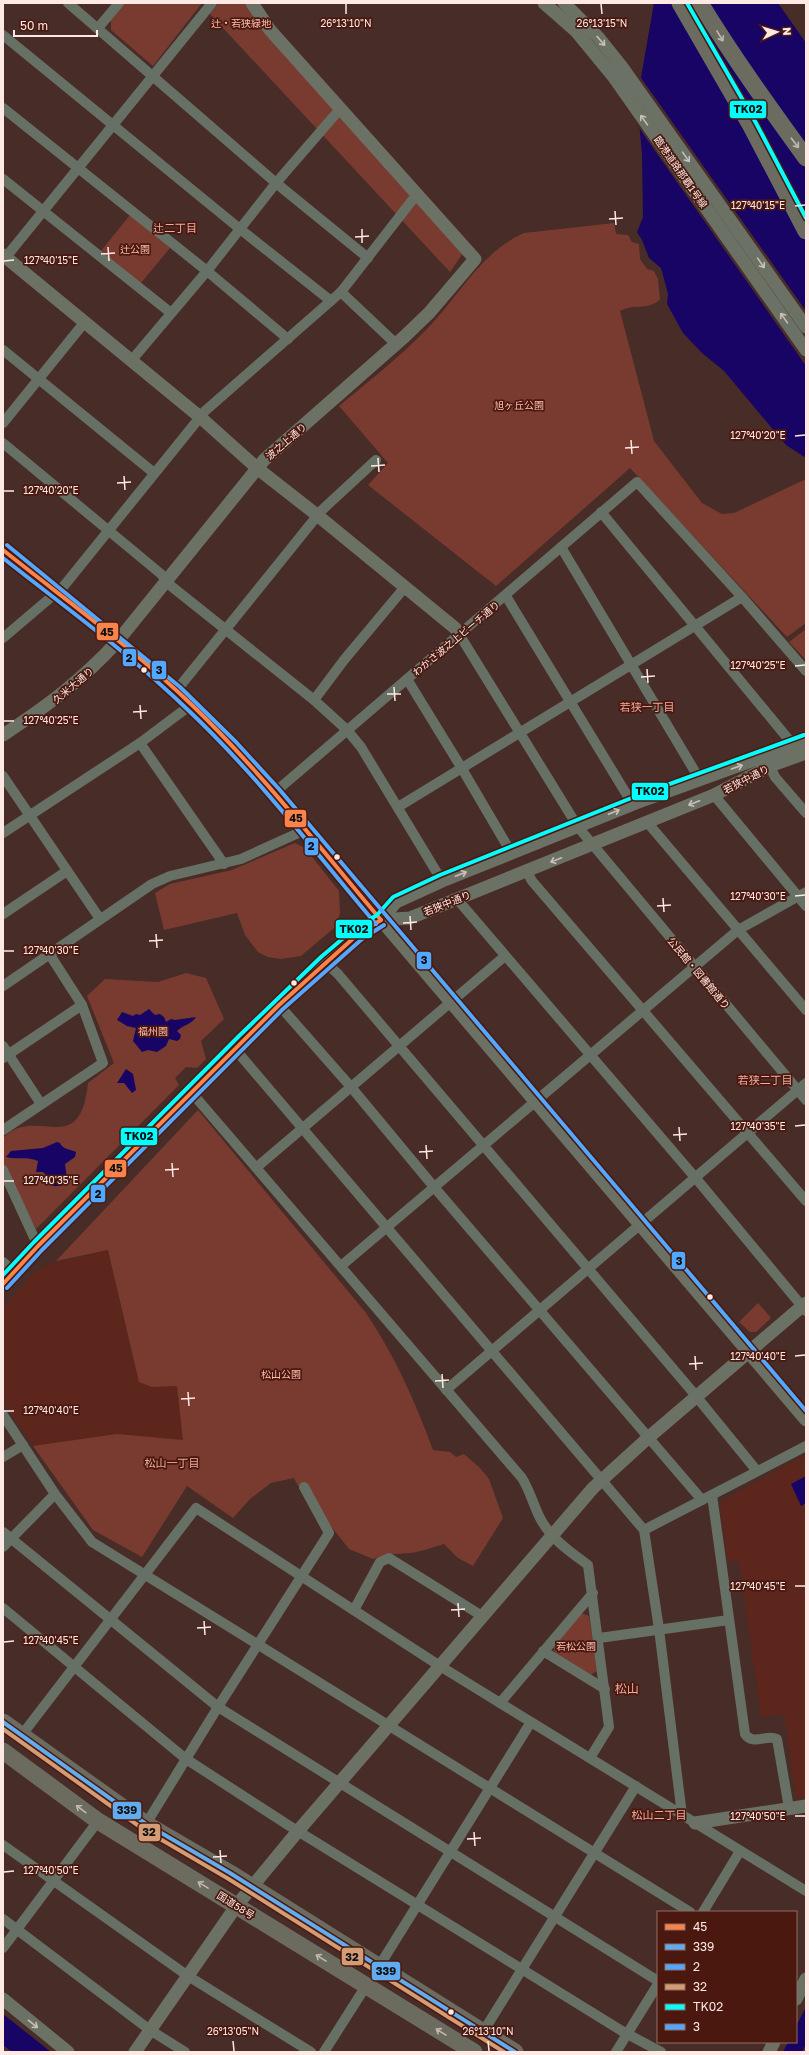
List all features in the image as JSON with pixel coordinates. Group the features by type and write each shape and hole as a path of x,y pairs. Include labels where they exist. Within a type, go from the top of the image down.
{"highway":[{"path":"680,3 751,126 806,231"},
{"path":"700,3 759,95 806,158"},
{"path":"3,1722 146,1824 515,2052"},
{"name":"国道58号","path":"3,1750 98,1821 474,2052"}],"street":[{"path":"68,3 276,183 368,258"},
{"path":"98,28 119,3"},
{"path":"212,3 114,126 5,256 84,323 200,417 256,468 317,515 455,628 459,634"},
{"path":"3,638 63,587 200,417 341,292 417,194 270,30 252,3"},
{"name":"臨港道路那覇1号線","path":"544,3 576,31 613,76 806,350"},
{"name":"臨港道路那覇1号線","path":"564,3 598,38 622,67 806,327"},
{"path":"3,35 240,229 331,301"},
{"path":"3,108 207,271 288,339"},
{"path":"131,361 207,271 276,183 340,109"},
{"path":"3,179 171,313"},
{"name":"波之上通り","path":"117,642 256,468 429,313 475,259 417,194"},
{"path":"341,292 396,344"},
{"path":"3,423 84,323"},
{"path":"3,350 154,473"},
{"path":"3,443 162,574 171,586 314,700 347,730 361,747 442,881"},
{"path":"176,691 317,515 376,460"},
{"name":"わかさ波之上ビーチ通り","path":"274,793 459,634 506,596 637,482 742,597"},
{"path":"601,512 696,625 794,746"},
{"path":"562,547 700,780"},
{"path":"3,550 192,704 232,746 274,793 806,1420"},
{"path":"314,700 344,660 405,587"},
{"path":"506,596 627,795 636,803"},
{"path":"398,807 461,767 742,597 806,671"},
{"name":"公民館・図書館通り","path":"459,634 578,827 806,1100"},
{"name":"久米大通り","path":"3,734 63,694 94,668 117,642"},
{"path":"407,679 512,854"},
{"path":"3,833 140,743 192,704"},
{"name":"若狭中通り","path":"381,920 410,918 527,872 714,795 794,746 806,741"},
{"path":"140,743 224,864"},
{"name":"若狭中通り","path":"381,920 396,902 442,881 636,803 700,780 806,753"},
{"path":"768,762 775,777 806,813"},
{"path":"3,776 100,919"},
{"path":"714,795 802,894 806,906"},
{"path":"647,822 806,1010"},
{"path":"3,986 152,884 170,876 224,864 305,830"},
{"path":"3,914 67,871"},
{"path":"527,872 532,880 806,1201"},
{"path":"341,1266 738,930 802,894"},
{"path":"135,2052 237,1905 298,1831 600,1480 696,1397 805,1307 457,899"},
{"path":"3,1284 38,1246 279,1005 358,934 381,920"},
{"path":"3,1130 102,1063 82,1005 50,955"},
{"path":"257,1167 505,956"},
{"path":"326,962 338,974 484,1145 757,1471"},
{"path":"41,1104 5,1052 82,1005"},
{"path":"279,1005 291,1016 434,1187 702,1500"},
{"path":"235,1049 644,1530 659,1629 682,1815"},
{"path":"446,1390 806,1083"},
{"path":"192,1093 522,1478 530,1492 540,1518 557,1542 588,1565 599,1638 609,1727 590,1758"},
{"path":"3,1170 38,1246"},
{"path":"3,1262 14,1272"},
{"path":"3,1415 55,1494 92,1542 145,1573 688,1911"},
{"path":"3,1457 23,1445"},
{"path":"644,1530 806,1446"},
{"path":"146,1824 218,1707 329,1533 304,1487"},
{"path":"3,1547 7,1536 55,1494"},
{"path":"712,1494 745,1734 748,1738 753,1740 777,1739 789,1808"},
{"path":"21,1736 196,1508 440,1666 806,1891"},
{"path":"7,1536 218,1707 657,1980"},
{"path":"354,1610 380,1562 389,1558 475,1610 482,1616"},
{"path":"500,1703 593,1593"},
{"path":"3,1608 186,1759 298,1831 627,2034 661,2052"},
{"path":"599,1638 729,1620"},
{"path":"544,1651 605,1689"},
{"path":"378,1968 531,1722"},
{"path":"483,2032 636,1786"},
{"path":"695,1823 806,1806"},
{"path":"3,1948 98,1821"},
{"path":"3,1845 188,1976 311,2052"},
{"path":"704,1911 740,1851"},
{"path":"3,1919 150,2030 185,2052"},
{"path":"797,1996 803,1981"},
{"path":"324,2052 366,1986"},
{"path":"616,2052 657,1986"},
{"path":"3,1999 68,2052"},
{"path":"769,2052 774,2043"}],"shaded area":[{"path":"654,3 806,3 806,458 786,445 724,371 702,353 683,333 667,304 668,294 661,268 649,258 637,232 643,217 642,154 637,100"},
{"path":"149,1009 155,1015 160,1014 164,1017 166,1022 171,1019 175,1020 196,1017 177,1031 181,1035 180,1039 177,1041 169,1039 166,1046 157,1052 148,1050 142,1052 133,1041 136,1028 127,1026 117,1020 122,1012 133,1016 136,1014 140,1015"},
{"path":"126,1069 133,1074 136,1090 132,1093 124,1083 117,1083"},
{"path":"57,1142 64,1148 76,1152 75,1157 65,1164 67,1179 62,1186 53,1186 51,1180 43,1172 36,1172 38,1161 6,1157 11,1151 43,1148"},
{"path":"108,1250 131,1352 152,1387 177,1386 184,1441 142,1557 93,1530 3,1402 3,1308 34,1273 48,1264"},
{"path":"806,1454 806,1797 796,1799 784,1714 761,1717 739,1561 727,1561 720,1502"},
{"path":"806,1476 806,1503 801,1506 791,1484"},
{"path":"806,2007 806,2044 802,2052 783,2052 788,2043 797,2043 797,2024"},
{"path":"3,2014 51,2052 12,2052 3,2045"}],"green space":[{"path":"124,3 202,3 153,66 111,30 111,17"},
{"name":"辻・若狭緑地","path":"219,3 247,3 463,253 450,272 210,14"},
{"name":"辻公園","path":"130,215 170,248 141,283 101,251"},
{"name":"旭ヶ丘公園","path":"614,223 616,234 628,235 632,242 639,244 640,259 647,269 654,271 658,279 660,300 650,305 630,307 620,311 654,441 702,503 722,514 734,513 806,479 806,623 787,637 630,468 496,586 368,485 388,463 339,406 384,369 417,339 439,316 483,263 495,251 509,241 524,233"},
{"path":"806,629 806,660 789,642"},
{"path":"295,843 305,848 339,891 340,914 334,928 301,956 281,959 268,957 258,952 245,935 237,913 164,930 155,893 170,884 232,870"},
{"name":"福州園","path":"186,973 206,978 224,1019 201,1041 206,1059 197,1068 186,1067 175,1078 179,1085 36,1229 3,1165 3,1138 16,1129 29,1126 66,1126 76,1120 83,1106 88,1083 114,1063 87,996 105,979 158,982"},
{"name":"松山公園","path":"198,1110 366,1313 404,1379 433,1450 450,1452 456,1457 464,1454 480,1468 489,1479 503,1518 473,1566 458,1558 444,1544 418,1552 387,1555 373,1559 349,1549 326,1520 306,1485 298,1486 294,1478 271,1483 250,1499 233,1518 187,1486 142,1557 93,1530 33,1446 117,1434 183,1440 177,1386 152,1387 139,1382 108,1250 56,1261"},
{"path":"758,1303 771,1318 756,1332 750,1332 739,1322"},
{"name":"若松公園","path":"581,1613 589,1616 597,1671 590,1675 555,1655 553,1645"}],"pier":[{"path":"778,3 806,3 806,43"},
{"path":"639,75 806,311 806,366 637,125 635,100"}],"transit line":[{"name":"TK02","path":"687,3 756,123 806,218"},
{"name":"3","path":"7,545 180,687 236,742 279,789 806,1411"},
{"name":"45","path":"3,550 124,645 193,706 266,784 381,920"},
{"name":"2","path":"3,558 97,631 166,689 188,710 262,787 376,924"},
{"name":"TK02","path":"3,1275 239,1036 321,957 354,929 377,915 393,897 440,875 634,797 804,735"},
{"name":"45","path":"3,1284 38,1246 279,1005 358,934 381,920"},
{"name":"2","path":"7,1288 42,1250 283,1009 362,939 384,925"},
{"name":"339","path":"3,1722 146,1824 230,1873 515,2052"},
{"name":"32","path":"3,1729 143,1829 227,1878 504,2052"}],"district":[{"name":"辻二丁目","path":"175,228"},
{"name":"若狭一丁目","path":"647,707"},
{"name":"若狭二丁目","path":"765,1080"},
{"name":"松山一丁目","path":"172,1463"},
{"name":"松山","path":"627,1689"},
{"name":"松山二丁目","path":"659,1815"}]}
